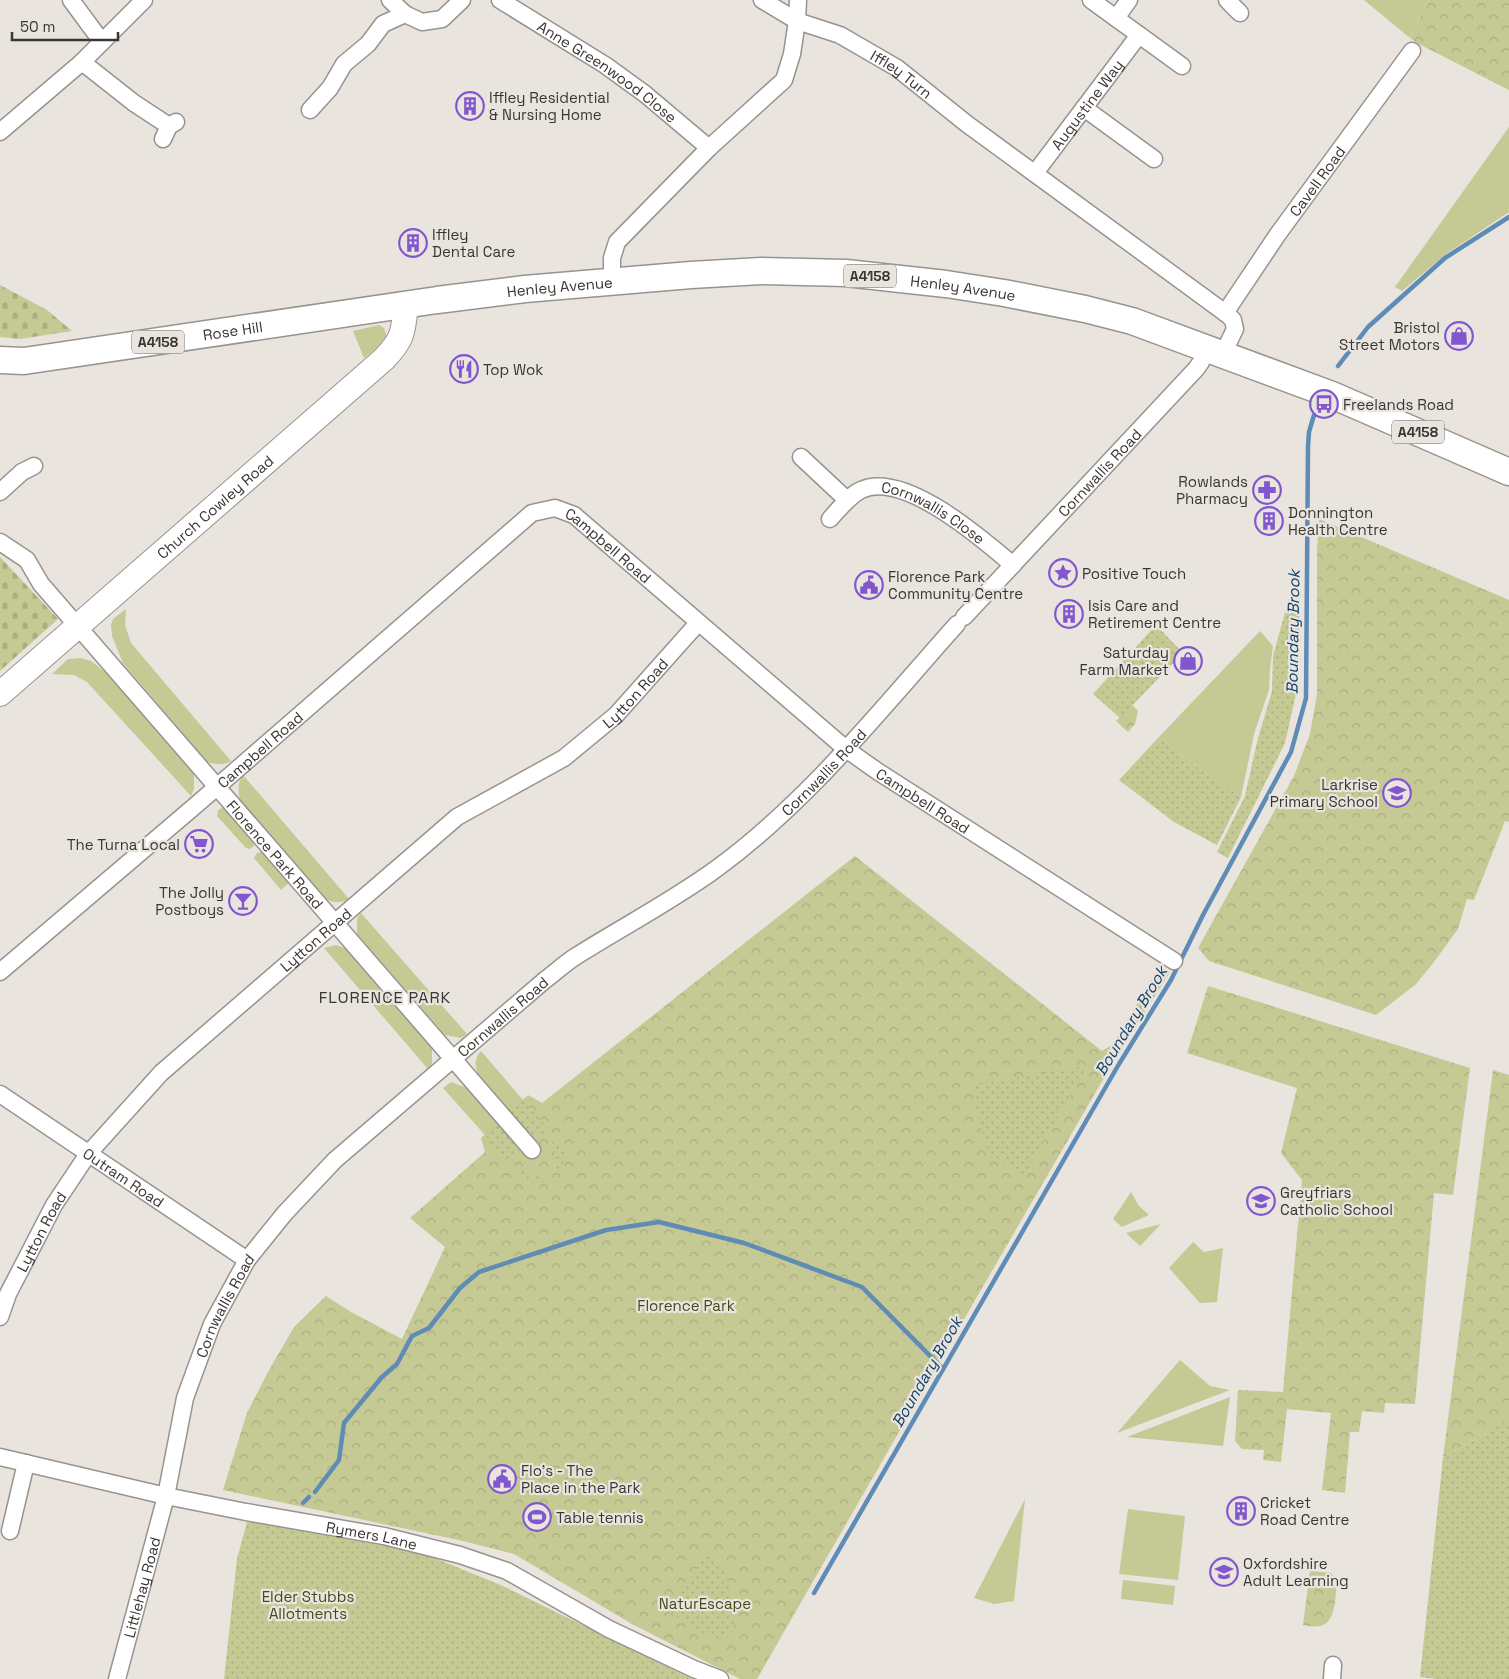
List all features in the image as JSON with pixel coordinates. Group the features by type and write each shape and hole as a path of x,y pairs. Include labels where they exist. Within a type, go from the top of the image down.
{"main road":[{"name":"Henley Avenue","path":"406,304 525,289 662,276 761,271 846,273 946,284 1085,309 1132,321 1326,393 1507,466"},
{"name":"Rose Hill","path":"0,360 24,361 406,304"},
{"name":"Church Cowley Road","path":"0,694 384,359 397,346 401,338 406,304"}],"street":[{"path":"71,0 102,42"},
{"path":"0,132 82,62 144,0"},
{"path":"390,0 405,14 422,22 442,19 462,0"},
{"name":"Anne Greenwood Close","path":"500,0 605,65 645,94 709,148"},
{"name":"Iffley Turn","path":"762,0 797,21 840,35 897,68 967,124 1225,313"},
{"path":"612,281 612,258 617,242 709,148 784,80 792,54 798,0"},
{"path":"1091,0 1182,66"},
{"path":"1116,18 1129,0"},
{"path":"1228,0 1240,13"},
{"path":"310,110 330,88 344,64 368,44 383,24 405,14"},
{"name":"Augustine Way","path":"1035,173 1139,35"},
{"name":"Cavell Road","path":"1225,313 1278,234 1412,51"},
{"path":"82,62 170,129"},
{"path":"1084,108 1154,159"},
{"path":"1215,351 1234,329 1234,320 1225,313"},
{"name":"Cornwallis Road","path":"166,1496 185,1398 212,1324 247,1260 285,1213 335,1160 544,980 576,956 653,912 716,869 769,827 846,749 961,621 1201,362 1215,351"},
{"path":"801,457 847,500"},
{"path":"0,492 22,472 34,466"},
{"name":"Cornwallis Close","path":"830,519 847,500 860,490 876,486 894,488 928,502 968,527 1013,565"},
{"name":"Campbell Road","path":"0,972 532,513 556,508 574,515 846,749 877,771 1174,961"},
{"name":"Florence Park Road","path":"0,542 28,560 41,584 532,1150"},
{"name":"Lytton Road","path":"0,1317 8,1294 54,1204 88,1154 161,1073 457,817 564,758 609,721 698,623"},
{"name":"Outram Road","path":"0,1094 247,1260"},
{"name":"Rymers Lane","path":"0,1457 166,1496 384,1536 460,1555 506,1571 609,1629 694,1669 720,1679"},
{"path":"10,1531 26,1463"},
{"name":"Littlehay Road","path":"116,1679 166,1496"}],"green space":[{"path":"1364,0 1428,0 1410,38"},
{"path":"1428,0 1509,0 1509,90 1410,38"},
{"path":"1509,127 1509,212 1446,254 1402,291 1395,287"},
{"path":"0,285 47,310 72,331 20,339 0,337"},
{"path":"379,325 384,328 387,338 364,358 353,331"},
{"name":"Larkrise Primary School","path":"1319,519 1509,600 1509,822 1505,821 1474,900 1467,899 1458,929 1415,985 1376,1015 1209,961 1198,948 1294,776 1310,734 1317,694 1317,550"},
{"path":"0,557 58,619 0,671"},
{"path":"1289,598 1300,600 1299,680 1285,743 1228,858 1217,852 1245,796 1257,742 1272,691 1273,656"},
{"path":"126,609 125,625 131,643 231,761 222,764 207,762 123,663 112,636 111,625 113,619"},
{"path":"1156,625 1183,653 1120,718 1093,694"},
{"path":"1260,631 1273,646 1269,690 1254,734 1241,797 1159,737"},
{"path":"81,658 91,661 115,680 194,772 194,789 191,796 87,682 74,675 52,674 68,659"},
{"path":"1132,705 1138,711 1135,724 1128,732 1116,721"},
{"path":"1159,737 1241,797 1217,845 1174,822 1119,780"},
{"path":"243,775 349,899 336,902 324,898 240,800 238,787"},
{"path":"223,807 227,809 254,842 254,846 250,849 246,848 217,816 218,810"},
{"path":"262,852 290,882 281,890 254,858 257,853"},
{"name":"Florence Park","path":"855,856 1102,1051 1113,1044 1160,966 1170,972 1112,1064 757,1679 740,1679 632,1624 514,1554 463,1541 223,1490 247,1413 268,1372 294,1327 326,1296 351,1312 402,1339 445,1247 410,1218 485,1152 481,1138 528,1095 542,1103"},
{"path":"361,913 467,1034 461,1038 445,1035 357,934 357,918"},
{"path":"336,945 345,948 432,1046 432,1063 428,1069 324,948"},
{"path":"1208,986 1470,1068 1453,1195 1434,1193 1415,1404 1385,1403 1384,1413 1362,1411 1359,1432 1350,1432 1345,1493 1322,1490 1331,1413 1287,1409 1281,1462 1263,1460 1264,1450 1242,1449 1235,1441 1238,1390 1283,1392 1302,1180 1281,1153 1297,1088 1187,1053"},
{"path":"481,1051 523,1100 508,1114 489,1092 478,1075 476,1059"},
{"path":"1087,1066 1023,1178 988,1151 976,1111 973,1085"},
{"path":"1493,1070 1509,1075 1509,1419 1443,1458"},
{"path":"451,1082 467,1088 498,1123 485,1135 443,1088"},
{"path":"523,1100 549,1130 543,1135 527,1132 519,1127 508,1114"},
{"path":"498,1123 514,1141 516,1154 510,1164 485,1135"},
{"path":"560,1140 564,1156 559,1172 554,1165 556,1155 552,1142"},
{"path":"520,1166 531,1173 543,1173 548,1180 531,1182 523,1179 515,1174"},
{"path":"1131,1192 1139,1206 1149,1215 1122,1227 1113,1219"},
{"path":"1161,1224 1140,1246 1126,1233"},
{"path":"1193,1242 1204,1252 1223,1248 1217,1302 1200,1303 1169,1268"},
{"path":"1180,1360 1210,1386 1230,1390 1117,1433"},
{"path":"1230,1397 1223,1446 1127,1437"},
{"path":"1509,1419 1509,1679 1436,1679 1420,1677 1443,1458"},
{"path":"1025,1499 1014,1601 994,1604 974,1598"},
{"path":"1128,1509 1185,1516 1178,1580 1119,1574"},
{"name":"Elder Stubbs Allotments","path":"247,1522 326,1530 415,1550 503,1586 692,1679 224,1679 237,1559"},
{"name":"NaturEscape","path":"707,1550 721,1563 731,1597 734,1617 733,1631 723,1639 702,1632 669,1612"},
{"path":"1310,1571 1331,1573 1337,1581 1332,1615 1325,1624 1317,1626 1303,1625"},
{"path":"1123,1580 1175,1586 1173,1605 1121,1599"}],"waterway":[{"name":"Boundary Brook","path":"1338,366 1368,327 1445,258 1509,217"},
{"name":"Boundary Brook","path":"814,1593 1119,1064 1171,980 1203,915 1291,752 1306,698 1308,446 1309,432 1314,415"},
{"path":"315,1492 339,1460 344,1423 382,1377 397,1364 412,1336 429,1328 460,1288 479,1272 606,1230 659,1222 744,1243 862,1287 943,1369"},
{"path":"303,1503 309,1497"}],"place":[{"name":"Iffley Residential & Nursing Home","path":"470,106"},
{"name":"Iffley Dental Care","path":"413,243"},
{"name":"Bristol Street Motors","path":"1459,336"},
{"name":"Top Wok","path":"464,369"},
{"name":"Freelands Road","path":"1324,404"},
{"name":"Rowlands Pharmacy","path":"1267,490"},
{"name":"Donnington Health Centre","path":"1269,521"},
{"name":"Positive Touch","path":"1063,573"},
{"name":"Florence Park Community Centre","path":"869,585"},
{"name":"Isis Care and Retirement Centre","path":"1069,614"},
{"name":"Saturday Farm Market","path":"1188,661"},
{"name":"Larkrise Primary School","path":"1397,793"},
{"name":"The Turna Local","path":"199,844"},
{"name":"The Jolly Postboys","path":"243,901"},
{"name":"Greyfriars Catholic School","path":"1261,1201"},
{"name":"Flo's - The Place in the Park","path":"502,1479"},
{"name":"Cricket Road Centre","path":"1241,1511"},
{"name":"Table tennis","path":"537,1517"},
{"name":"Oxfordshire Adult Learning","path":"1224,1572"}],"district":[{"name":"FLORENCE PARK","path":"385,997"}]}
